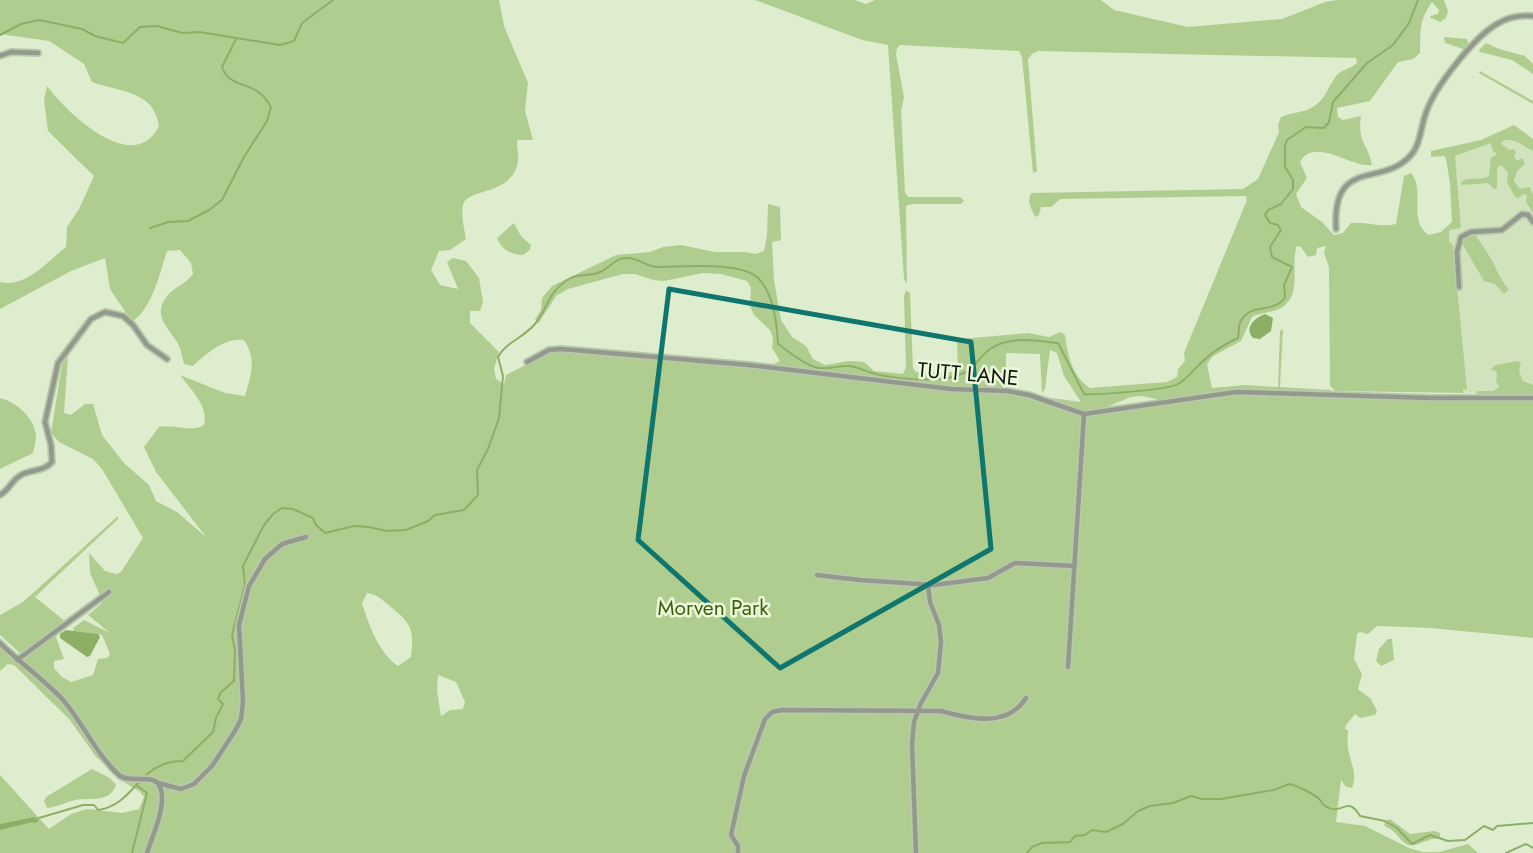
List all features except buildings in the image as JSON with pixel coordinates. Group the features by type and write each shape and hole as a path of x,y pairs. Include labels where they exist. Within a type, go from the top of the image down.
{"street":[{"path":"1336,229 1340,196 1346,187 1357,177 1393,167 1412,154 1435,93 1484,33 1506,20 1533,16"},
{"path":"0,57 11,52 38,53"},
{"path":"1459,287 1457,252 1461,236 1471,232 1502,230 1522,214 1528,215 1533,222"},
{"path":"0,495 18,477 45,468 52,462 51,444 45,422 58,363 91,319 105,312 123,316 147,345 167,359"},
{"name":"TUTT LANE","path":"527,362 549,350 562,349 669,357 951,389 1007,391 1084,414 1236,392 1533,398"},
{"path":"1068,667 1084,414"},
{"path":"0,643 63,701 93,746 119,775 126,779 145,780 181,789 194,784 212,766 241,719 243,702 239,625 249,586 265,559 282,544 306,537"},
{"path":"817,575 928,584 988,578 1016,564 1075,566"},
{"path":"916,853 912,744 916,711 935,680 940,665 941,632 930,602 928,584"},
{"path":"17,660 109,592"},
{"path":"738,853 740,850 733,839 732,828 744,776 768,715 782,710 941,711 962,718 1001,718 1017,710 1026,698"},
{"path":"147,853 161,811 158,783"}],"highlighted area":[{"path":"669,289 971,342 991,549 780,668 638,540"}],"shaded area":[{"path":"1508,134 1533,141 1533,394 1463,393 1451,258 1441,232 1450,223 1460,222 1451,151"},
{"path":"1265,314 1273,318 1271,331 1260,339 1253,338 1250,327 1257,318"},
{"path":"66,630 98,634 100,637 90,656 87,657 60,638 60,634"},
{"path":"35,817 39,820 36,823 0,830 0,824"}],"green space":[{"name":"Morven Park","path":"0,0 499,0 504,26 528,83 525,111 533,140 517,140 518,162 507,181 467,199 462,213 466,239 450,250 439,251 431,270 440,285 458,289 447,262 453,258 466,261 479,278 483,302 480,311 470,311 470,323 499,352 494,369 496,379 504,384 506,375 553,351 749,365 774,364 780,361 772,348 770,330 754,315 750,306 751,288 747,281 721,274 703,273 664,281 623,274 568,289 556,296 538,324 535,319 541,310 542,298 552,286 616,255 650,252 681,245 715,252 756,254 764,251 768,204 780,207 781,240 772,242 774,280 781,320 792,337 806,346 813,359 825,365 849,361 864,362 874,371 903,374 906,367 906,290 910,293 913,368 916,372 955,372 958,367 957,343 960,339 1028,333 1049,337 1061,332 1065,335 1069,358 1075,371 1090,388 1167,382 1177,377 1178,369 1185,361 1184,353 1247,200 1246,196 1060,199 1051,207 1041,207 1039,215 1035,217 1029,202 1031,193 1243,189 1258,179 1279,132 1281,117 1317,104 1337,75 1357,63 1356,58 1038,51 1028,59 1037,171 1033,173 1022,57 1019,51 900,45 896,54 904,97 901,111 905,192 908,197 960,197 964,201 961,204 906,206 907,284 904,279 888,45 862,40 755,0 855,0 866,4 875,0 1101,0 1114,10 1188,27 1282,19 1337,0 1444,0 1448,11 1446,18 1440,22 1431,18 1430,16 1438,14 1439,10 1432,2 1424,15 1420,53 1413,59 1398,62 1370,101 1337,108 1338,117 1343,120 1361,116 1362,138 1372,165 1363,165 1323,152 1306,155 1300,162 1307,178 1296,194 1301,207 1322,222 1334,235 1343,233 1351,223 1396,224 1404,176 1411,173 1417,188 1419,222 1429,235 1441,232 1452,222 1446,159 1444,156 1431,157 1431,151 1481,140 1514,125 1533,139 1533,151 1513,141 1504,140 1501,144 1510,150 1514,149 1517,161 1522,158 1525,164 1517,171 1514,181 1520,189 1530,187 1533,213 1526,202 1527,195 1515,197 1507,182 1508,172 1501,165 1497,168 1497,188 1494,189 1488,183 1462,185 1464,180 1489,176 1491,158 1497,154 1492,150 1491,143 1455,156 1461,228 1449,230 1449,242 1453,245 1467,390 1463,389 1463,393 1335,391 1330,386 1329,267 1324,253 1326,246 1317,248 1316,255 1308,257 1301,247 1297,246 1293,293 1289,300 1278,310 1252,317 1241,341 1213,356 1207,364 1212,388 1245,385 1278,387 1280,331 1283,329 1280,387 1331,390 1332,397 1533,398 1533,638 1431,628 1377,626 1368,634 1360,632 1357,634 1354,659 1362,674 1358,689 1371,699 1377,711 1375,715 1360,718 1355,714 1345,729 1348,730 1354,778 1352,788 1346,787 1341,780 1336,822 1365,826 1423,852 1439,852 1468,844 1478,853 0,853 0,775 49,829 71,814 87,809 122,813 139,809 144,797 96,757 70,720 14,665 8,664 0,671 0,645 10,654 21,658 23,656 0,635 0,615 23,602 118,516 118,519 35,597 66,622 56,637 64,659 54,661 54,668 71,682 93,675 98,659 107,658 110,654 102,635 74,631 73,628 84,620 110,633 88,615 102,603 90,573 89,553 105,571 116,574 121,572 143,538 102,469 93,459 59,442 51,433 62,364 68,357 64,413 71,415 85,404 93,404 102,435 124,463 149,485 156,501 177,512 206,537 156,472 144,447 159,427 193,428 204,425 204,411 180,375 225,393 245,396 252,361 244,340 237,340 223,343 193,366 184,364 178,345 161,315 167,296 193,274 191,263 180,250 167,251 150,299 132,322 110,289 105,258 71,271 0,309 0,282 10,283 27,278 66,247 67,227 79,209 94,176 48,131 44,100 47,86 69,111 85,124 118,143 134,145 148,140 159,126 156,114 143,99 92,82 84,64 49,41 0,34","holes":["1050,350 1057,353 1064,376 1081,402 1006,392 1006,353 1040,354 1042,393 1045,389","1209,395 1208,399 1158,406 1109,406 1131,397 1142,396 1165,401","367,593 375,595 403,618 412,634 411,657 398,666 391,660 375,638 362,603","438,675 456,682 465,702 463,709 450,710 441,716 437,691"]},
{"path":"1444,37 1467,39 1469,45 1463,49 1445,43"},
{"path":"1486,43 1525,56 1533,64 1533,74 1512,60 1480,52"},
{"path":"1480,71 1533,101 1533,104 1479,73"},
{"path":"514,223 521,236 531,245 530,250 523,255 507,251 497,238"},
{"path":"1473,235 1484,247 1509,290 1504,294 1495,284 1484,281 1463,245 1463,239"},
{"path":"1518,361 1521,363 1519,371 1523,381 1533,385 1533,396 1476,395 1477,391 1493,391 1499,387 1496,381 1497,372 1491,369 1496,365"},
{"path":"0,398 23,411 32,422 36,435 33,453 0,469"},
{"path":"1388,639 1392,639 1394,660 1381,666 1376,661 1379,649"},
{"path":"92,769 110,778 116,785 109,795 47,808 44,801 46,797"},
{"path":"1390,819 1410,834 1434,831 1440,833 1440,839 1406,844 1384,825 1385,821"}],"waterway":[{"path":"0,35 21,24 39,20 82,29 95,36 123,43 140,27 157,26 182,33 199,32 280,45 294,41 302,23 333,0"},
{"path":"39,818 83,805 94,805 98,810 111,806 156,768 183,761 213,732 223,704 218,699 221,692 234,681 235,650 232,635 245,585 243,566 264,525 273,514 282,508 293,509 313,518 325,533 354,526 387,531 406,530 428,521 435,515 464,510 478,495 477,470 499,418 503,376 498,357 534,325 551,296 561,285 573,277 600,272 620,259 632,258 655,267 711,266 750,273 763,284 771,300 778,344 800,360 819,368 850,366 890,377 944,379 966,372 985,353 998,345 1014,340 1032,340 1058,343 1084,394 1147,390 1178,384 1210,354 1238,338 1239,325 1245,315 1274,306 1285,298 1284,285 1292,267 1272,257 1270,247 1281,230 1278,225 1270,223 1265,215 1268,210 1281,204 1293,189 1293,180 1285,167 1287,140 1306,127 1324,128 1329,122 1333,102 1367,63 1393,45 1409,23 1418,0"},
{"path":"150,228 168,222 188,221 222,200 244,157 267,121 271,107 264,97 258,91 231,80 222,67 236,39"},
{"path":"1027,853 1032,847 1042,843 1070,842 1075,836 1085,835 1092,830 1106,832 1150,806 1173,803 1191,796 1221,799 1274,790 1289,784 1313,795 1323,805 1332,809 1348,806 1360,816 1385,821 1397,828 1412,844 1430,835 1448,841 1465,840 1484,826 1493,830 1497,826 1533,823"},
{"path":"132,853 147,793 136,785"},
{"path":"1506,853 1526,844 1533,848"}]}
